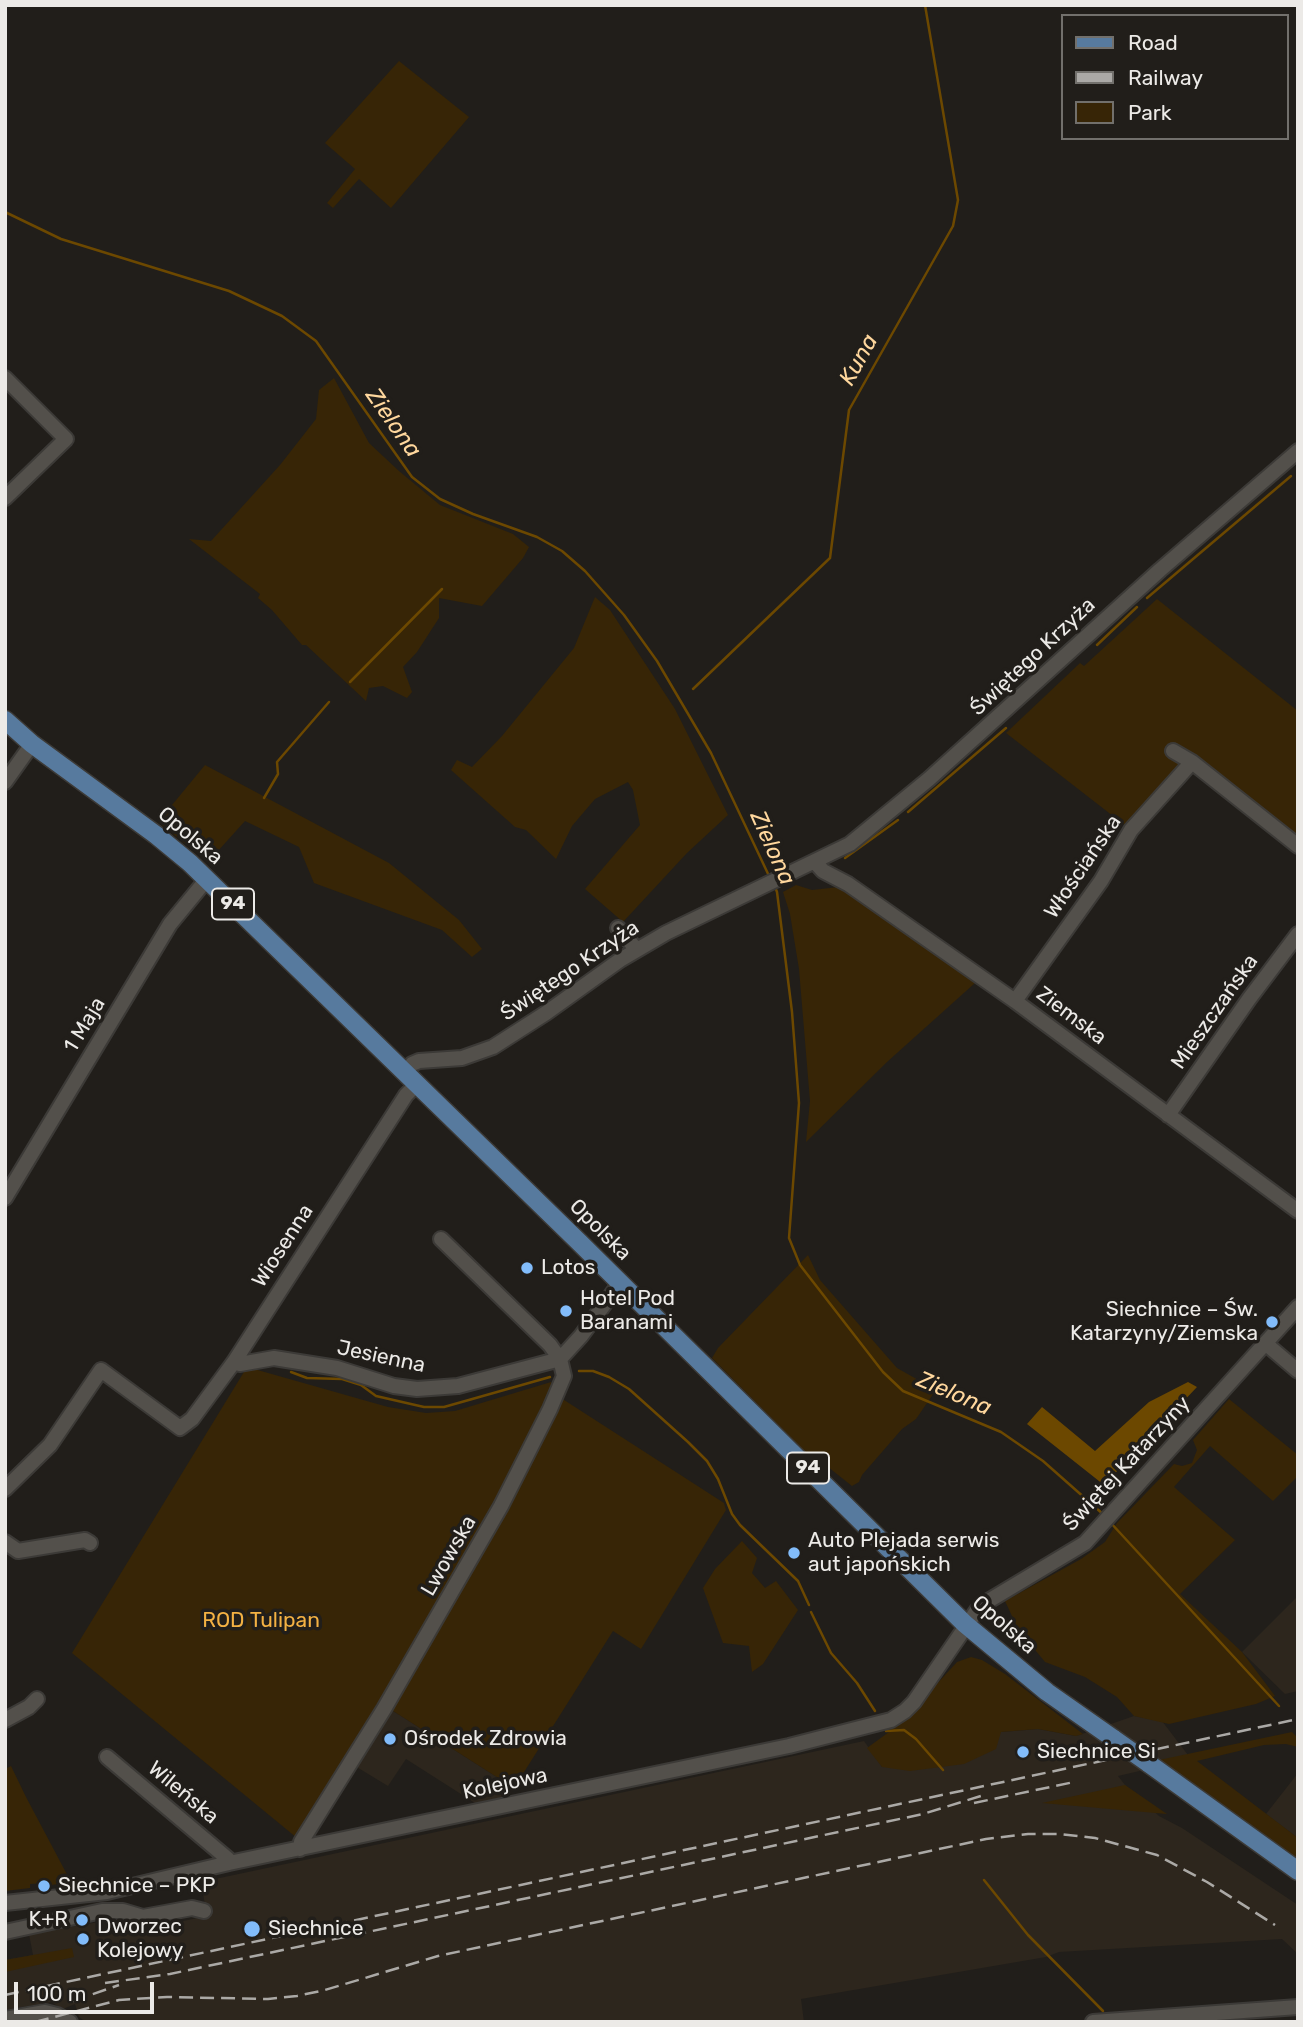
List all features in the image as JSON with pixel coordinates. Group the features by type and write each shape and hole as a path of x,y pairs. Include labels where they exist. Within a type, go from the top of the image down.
{"main road":[{"name":"Opolska","path":"5,720 32,744 156,835 206,879 965,1624 1047,1692 1298,1871"}],"street":[{"path":"5,378 66,439 5,498"},
{"name":"Świętego Krzyża","path":"411,1078 412,1064 419,1061 462,1058 493,1047 666,933 850,844 929,779 1160,570 1298,452"},
{"path":"5,782 32,744"},
{"path":"1173,751 1192,762 1298,845"},
{"name":"Włościańska","path":"1015,1001 1101,881 1131,831 1192,762"},
{"name":"Ziemska","path":"815,862 823,872 848,884 1015,1001 1298,1211"},
{"name":"1 Maja","path":"5,1198 170,923 206,879"},
{"path":"618,928 637,950"},
{"name":"Mieszczańska","path":"1168,1115 1298,934"},
{"name":"Wiosenna","path":"5,1489 50,1445 101,1370 180,1428 192,1419 234,1362 406,1095 411,1078"},
{"path":"441,1239 550,1345 560,1359 582,1336 620,1283"},
{"name":"Świętej Katarzyny","path":"965,1624 980,1606 1076,1549 1096,1532 1298,1307"},
{"path":"1265,1343 1298,1371"},
{"name":"Jesienna","path":"234,1362 240,1364 274,1358 337,1368 394,1385 436,1389 500,1376 560,1359"},
{"name":"Lwowska","path":"300,1849 301,1842 384,1709 501,1506 562,1385 564,1376 560,1359"},
{"path":"5,1542 19,1551 85,1540 90,1543"},
{"name":"Kolejowa","path":"5,1903 107,1892 229,1863 789,1746 891,1720 914,1702 965,1624"},
{"path":"5,1720 29,1707 37,1699"},
{"name":"Wileńska","path":"107,1757 228,1858 229,1863"},
{"path":"5,1933 102,1911 123,1911 143,1917 192,1908 204,1911"},
{"path":"1093,2022 1298,2007"},
{"path":"5,2019 45,2012 70,2022"}],"shaded area":[{"path":"1188,1382 1197,1387 1104,1485 1027,1424 1042,1407 1095,1451 1149,1402"},
{"path":"1298,1596 1298,1691 1285,1694 1242,1652"},
{"path":"390,1709 514,1788 509,1796 475,1803 406,1759 388,1786 355,1766"},
{"path":"1134,1716 1162,1721 1191,1759 1118,1776 1159,1816 1182,1828 1298,1905 1298,1954 1282,1939 1059,1952 1046,1957 801,1999 804,2022 86,2022 79,2017 75,2004 63,2009 51,2002 5,2010 5,1960 33,1955 29,1934 128,1917 131,1932 207,1916 201,1882 864,1741 882,1767 1001,1732 1038,1729 1076,1736"},
{"path":"1298,1773 1298,1838 1266,1814"}],"green space":[{"path":"399,61 469,117 391,208 359,179 333,208 327,203 355,169 325,143"},
{"path":"334,378 369,443 399,471 440,505 513,534 529,547 523,558 482,606 439,598 439,618 417,652 403,667 412,692 407,698 383,686 369,688 366,701 306,645 302,645 258,598 260,594 189,539 211,541 280,465 316,419 319,390"},
{"path":"595,597 610,610 675,709 728,815 687,853 623,922 585,889 640,825 633,790 628,782 595,799 572,826 556,859 526,830 515,827 451,770 457,760 472,767 502,736 574,648"},
{"path":"1157,599 1298,711 1298,837 1183,763 1131,830 1006,733 1080,663 1084,666"},
{"path":"205,765 389,863 459,920 482,949 472,957 442,930 314,883 299,847 245,821 208,862 158,822"},
{"path":"796,885 812,890 839,887 975,983 887,1062 806,1142 810,1101 799,969 790,914 783,892"},
{"path":"808,1255 820,1280 897,1368 936,1390 916,1419 902,1429 859,1482 852,1486 808,1455 712,1358 718,1348"},
{"name":"ROD Tulipan","path":"247,1367 388,1407 426,1413 455,1411 551,1382 554,1387 494,1507 297,1838 72,1653"},
{"path":"561,1398 724,1503 726,1510 641,1649 613,1631 514,1788 390,1709 489,1540 538,1449"},
{"path":"1229,1399 1298,1455 1298,1476 1273,1501 1210,1446 1174,1487 1235,1540 1180,1594 1242,1652 1275,1696 1256,1704 1169,1724 1134,1716 1117,1697 1085,1677 1045,1662 1018,1629 1005,1601 1081,1559 1105,1542 1117,1523 1174,1464 1182,1466 1192,1463 1197,1450 1193,1440"},
{"path":"742,1541 757,1558 752,1573 765,1588 776,1581 798,1610 763,1664 752,1672 749,1646 723,1643 703,1588 715,1569"},
{"path":"971,1657 982,1660 1005,1674 1083,1734 1076,1736 1038,1729 1001,1732 996,1749 964,1764 910,1771 882,1767 867,1748 900,1724 957,1662"},
{"path":"1292,1732 1298,1738 1298,1747 1286,1744 1264,1745 1197,1761 1298,1838 1298,1862 1159,1760"},
{"path":"11,1766 71,1882 45,1886 45,1883 30,1884 30,1888 5,1891 5,1769"},
{"path":"1125,1785 1167,1814 1042,1803"},
{"path":"72,1948 74,1957 5,1972 5,1960"}],"waterway":[{"name":"Kuna","path":"693,689 830,558 849,410 953,226 958,200 925,5"},
{"name":"Zielona","path":"5,212 61,239 229,291 282,316 316,341 412,477 440,499 537,537 562,551 585,571 624,615 657,661 711,753 770,878"},
{"path":"1147,598 1291,476"},
{"path":"350,682 442,589"},
{"path":"1097,645 1137,607"},
{"path":"264,798 278,774 277,762 329,702"},
{"path":"908,812 1006,728"},
{"path":"845,858 898,820"},
{"name":"Zielona","path":"775,887 792,1012 799,1103 789,1238 800,1265 883,1372 903,1391 1001,1432 1043,1461 1104,1515"},
{"path":"579,1371 593,1371 629,1389 707,1461 718,1479 732,1514 798,1581 809,1605"},
{"path":"291,1372 307,1378 342,1379 361,1385 376,1396 424,1407 444,1407 550,1377"},
{"name":"Zielona","path":"1110,1522 1279,1706"},
{"path":"811,1612 831,1653 857,1683 875,1711"},
{"path":"886,1731 904,1730 916,1739 943,1770"},
{"path":"984,1880 1028,1935 1103,2011"}],"railway":[{"path":"5,1995 1298,1719"},
{"path":"974,1803 1074,1782"},
{"path":"105,1983 170,1974 923,1814 984,1795"},
{"path":"35,2022 119,2000 167,1997 268,1999 297,1996 438,1956 986,1839 1028,1834 1095,1838 1157,1855 1207,1882 1275,1925"},
{"path":"73,2001 119,1985"}],"place":[{"name":"Lotos","path":"527,1268"},
{"name":"Hotel Pod Baranami","path":"566,1311"},
{"name":"Siechnice – Św. Katarzyny/Ziemska","path":"1272,1322"},
{"name":"Auto Plejada serwis aut japońskich","path":"794,1553"},
{"name":"Ośrodek Zdrowia","path":"390,1739"},
{"name":"Siechnice Si","path":"1023,1752"},
{"name":"Siechnice – PKP","path":"44,1886"},
{"name":"K+R","path":"82,1920"},
{"name":"Siechnice","path":"252,1929"},
{"name":"Dworzec Kolejowy","path":"83,1939"}]}
